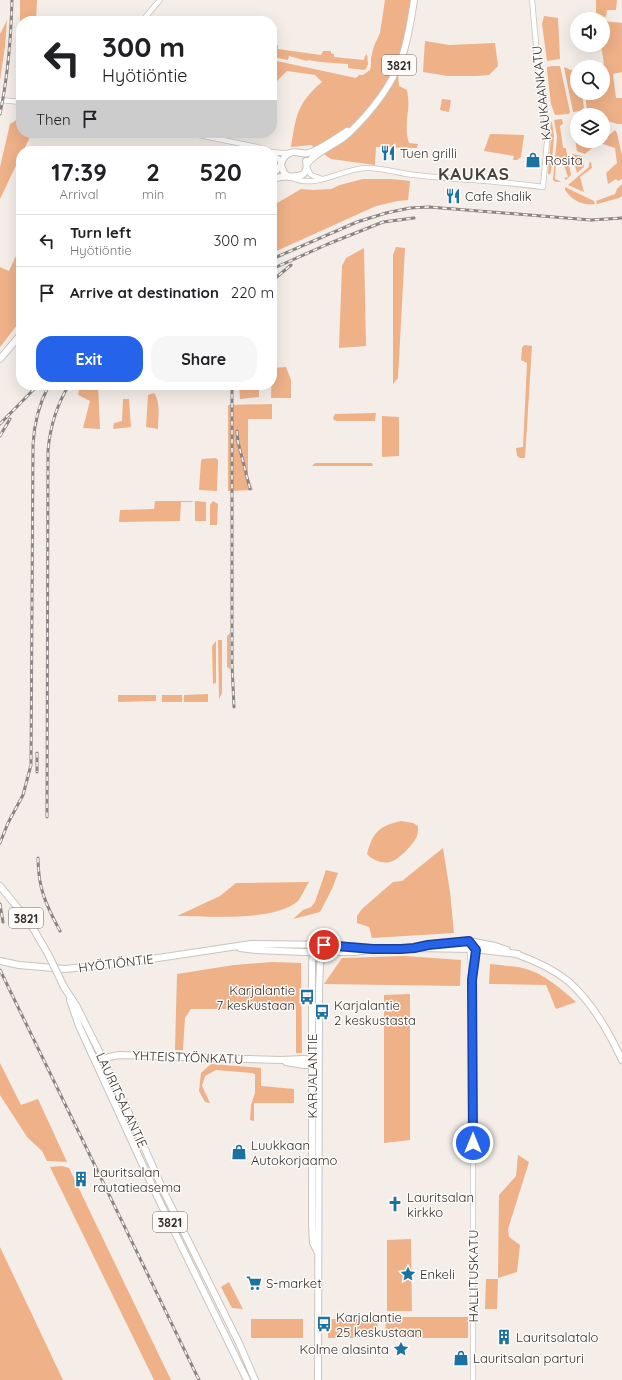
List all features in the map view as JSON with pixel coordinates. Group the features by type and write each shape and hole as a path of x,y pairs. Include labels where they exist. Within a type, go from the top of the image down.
{"main road":[{"name":"3821","path":"307,166 311,159 341,140 380,98 397,70 407,39 414,0"},
{"name":"3821","path":"299,153 304,154 312,152 333,140 361,120"},
{"path":"277,169 281,165 283,158 290,152 299,153 305,158 307,166 301,175 291,177 282,176 277,178"},
{"path":"281,165 284,173 291,177"},
{"path":"0,359 16,340"},
{"name":"LAURITSALANTIE","path":"0,886 30,923 48,954 68,995 73,1011 158,1196 247,1380"},
{"name":"HYÖTIÖNTIE","path":"414,948 428,945 469,941 495,946 518,954 546,968 566,980 579,992 600,1021 622,1060"},
{"name":"HYÖTIÖNTIE","path":"0,961 19,965 65,969 125,963 251,944 324,945 373,949 414,948 476,950 518,954"},
{"name":"KARJALANTIE","path":"315,945 313,952 312,1234 313,1243 318,1254"},
{"name":"KARJALANTIE","path":"318,1380 319,989 320,964 324,945"},
{"name":"HYÖTIÖNTIE","path":"232,946 256,950 313,952 355,952 373,949"},
{"name":"LAURITSALANTIE","path":"68,995 77,1007 103,1059 164,1192 239,1343 255,1380"},
{"name":"YHTEISTYÖNKATU","path":"96,1062 119,1055 281,1060 299,1065 312,1062"},
{"path":"312,1062 319,1063"}],"street":[{"path":"146,16 160,0"},
{"name":"KAUKAANKATU","path":"326,179 366,168 414,175 543,187 548,130 538,66 532,0"},
{"path":"0,100 16,102"},
{"path":"213,138 252,146"},
{"path":"277,153 290,152"},
{"path":"277,158 281,165"},
{"path":"307,166 309,173 314,177 326,179"},
{"path":"291,177 312,182 326,179"},
{"path":"469,941 476,950"},
{"name":"HALLITUSKATU","path":"469,941 472,980 474,1085 473,1380"},
{"name":"HALLITUSKATU","path":"472,980 476,950"}],"shaded area":[{"path":"20,0 37,0 36,16 20,16"},
{"path":"385,0 411,0 403,46 397,62 399,86 407,90 408,95 408,139 409,143 418,144 417,148 376,147 375,165 331,159 311,145 291,147 296,118 299,111 307,97 322,82 315,75 287,71 277,81 277,61 356,78 370,70 374,46 380,33"},
{"path":"596,0 617,0 616,10 596,12"},
{"path":"544,16 558,18 560,59 547,61 542,24"},
{"path":"7,20 5,46 0,80 0,34"},
{"path":"610,22 622,23 622,72 613,74 616,98 622,98 622,124 610,122 610,108 587,108 586,100 610,100 610,60 604,60 602,52 610,52"},
{"path":"425,41 449,45 495,43 498,66 489,75 477,76 448,76 423,72"},
{"path":"277,45 278,49 321,55 323,51 331,51 331,53 334,54 334,57 364,60 367,54 368,64 366,69 363,70 348,68 348,64 307,61 289,56 288,60 277,58"},
{"path":"560,66 570,112 569,114 555,115 551,104 547,67"},
{"path":"564,67 570,70 570,97"},
{"path":"442,99 451,100 449,112 440,110"},
{"path":"571,100 583,100 584,108 572,108"},
{"path":"562,119 563,124 560,126 563,148 566,148 571,175 566,180 564,178 568,177 563,162 556,161 555,179 561,182 556,182 553,180 557,137 554,120"},
{"path":"16,120 16,138 30,138 26,146 16,146 16,165 0,199 0,167 10,124"},
{"path":"551,122 554,136 551,172 548,174 551,137"},
{"path":"615,130 617,133 622,156 622,179 618,181 616,179 608,184 606,173 617,163 615,148 610,146 610,134"},
{"path":"490,134 524,135 521,157 517,160 513,160 514,156 484,151"},
{"path":"577,148 592,148 585,154 577,151"},
{"path":"572,154 582,156 584,167 577,173"},
{"path":"591,162 592,168 580,177 584,192 568,185 589,167 589,163"},
{"path":"363,179 410,181 408,200 376,206 277,251 277,203 301,189 331,189"},
{"path":"622,184 622,196 597,204 596,201 615,194 617,189"},
{"path":"565,187 594,201 595,204 578,202 568,194"},
{"path":"396,247 405,248 398,378 393,384 393,255"},
{"path":"364,248 366,346 339,348 342,266 346,258"},
{"path":"16,256 16,326 0,347 0,267 9,271"},
{"path":"524,345 532,346 525,458 520,458 517,456 516,448 523,447 527,363 521,360 522,348"},
{"path":"286,367 291,380 291,398 271,398 271,390 277,390 277,368"},
{"path":"79,390 98,390 100,429 83,428 90,401 78,395"},
{"path":"239,390 259,390 259,397 240,399"},
{"path":"154,393 158,401 158,429 146,427 148,395"},
{"path":"123,399 129,399 131,427 113,429 114,423 122,421"},
{"path":"272,404 272,419 248,419 248,476 253,490 228,491 228,405"},
{"path":"376,413 375,421 337,421 333,418 335,414"},
{"path":"382,416 399,417 399,456 382,457"},
{"path":"216,458 218,460 217,491 199,490 202,459"},
{"path":"315,463 372,463 373,466 312,466"},
{"path":"155,501 193,502 181,502 180,521 119,522 120,510 154,509"},
{"path":"195,501 206,502 206,521 195,521"},
{"path":"213,501 218,504 217,525 210,525 210,505"},
{"path":"230,633 230,669 227,667 227,636"},
{"path":"218,640 222,640 222,693 219,699"},
{"path":"216,641 216,683 213,684 212,646"},
{"path":"208,694 208,702 184,702 184,695"},
{"path":"118,695 156,695 156,701 118,702"},
{"path":"162,695 182,695 182,702 162,702"},
{"path":"401,821 413,823 418,826 417,837 408,849 397,859 390,862 374,860 367,854 369,846 375,835 387,825"},
{"path":"443,848 450,892 454,933 372,938 369,927 357,923 357,916 362,909 393,882 402,881"},
{"path":"326,870 338,873 332,889 320,912 293,919 303,910 311,907 315,902"},
{"path":"309,882 298,901 287,908 273,912 257,915 223,917 177,916 220,896 236,883"},
{"path":"405,956 461,960 460,986 324,984 342,958"},
{"path":"272,962 301,963 302,1053 296,1053 296,1009 191,1009 185,1018 183,1050 175,1050 177,974 234,965"},
{"path":"490,964 518,967 534,972 556,985 576,1002 556,1009 546,985 489,984"},
{"path":"410,994 410,1140 384,1143 384,995"},
{"path":"0,1063 21,1105 38,1099 67,1162 47,1161 42,1151 27,1137 0,1095"},
{"path":"211,1064 261,1068 261,1086 294,1089 294,1103 254,1103 254,1121 250,1120 251,1105 255,1093 255,1074 216,1070 205,1076 202,1086 210,1103 205,1102 199,1091 201,1073"},
{"path":"518,1155 529,1162 508,1229 509,1237 520,1245 517,1272 498,1278 499,1195 516,1176"},
{"path":"62,1166 69,1168 171,1380 154,1380 50,1167"},
{"path":"411,1239 412,1311 387,1311 387,1240"},
{"path":"0,1247 63,1380 0,1380"},
{"path":"486,1279 498,1279 497,1309 485,1309"},
{"path":"229,1282 243,1309 232,1308 221,1287"},
{"path":"386,1317 468,1317 468,1338 385,1338"},
{"path":"251,1319 303,1319 303,1338 251,1338"},
{"path":"328,1319 378,1319 377,1338 328,1338"}],"railway":[{"path":"0,114 9,57 12,0"},
{"path":"277,257 357,222 386,213 410,208 429,207 591,220 622,218"},
{"path":"277,267 383,222 414,218"},
{"path":"277,277 291,265"},
{"path":"0,424 33,390"},
{"path":"0,843 8,823 23,795 31,765 33,445 38,414 42,399 46,390"},
{"path":"47,817 48,451 54,417 66,390"},
{"path":"232,390 232,665 234,707"},
{"path":"0,436 10,419"},
{"path":"237,431 238,442 250,489"},
{"path":"37,753 37,772"},
{"path":"38,858 41,887 60,931"},
{"path":"0,904 3,922"},
{"path":"0,970 199,1380"}],"place":[{"name":"Tuen grilli","path":"388,153"},
{"name":"Rosita","path":"533,160"},
{"name":"Cafe Shalik","path":"453,196"},
{"name":"Karjalantie 7 keskustaan","path":"307,997"},
{"name":"Karjalantie 2 keskustasta","path":"322,1012"},
{"name":"Luukkaan Autokorjaamo","path":"239,1152"},
{"name":"Lauritsalan rautatieasema","path":"81,1179"},
{"name":"Lauritsalan kirkko","path":"395,1204"},
{"name":"Enkeli","path":"408,1274"},
{"name":"S-market","path":"254,1283"},
{"name":"Karjalantie 25 keskustaan","path":"324,1324"},
{"name":"Lauritsalatalo","path":"504,1337"},
{"name":"Kolme alasinta","path":"401,1349"},
{"name":"Lauritsalan parturi","path":"461,1358"}],"district":[{"name":"KAUKAS","path":"474,173"}],"route":[{"path":"324,945 373,949 401,949 469,941 476,950 472,980 474,1085 473,1143"}]}
